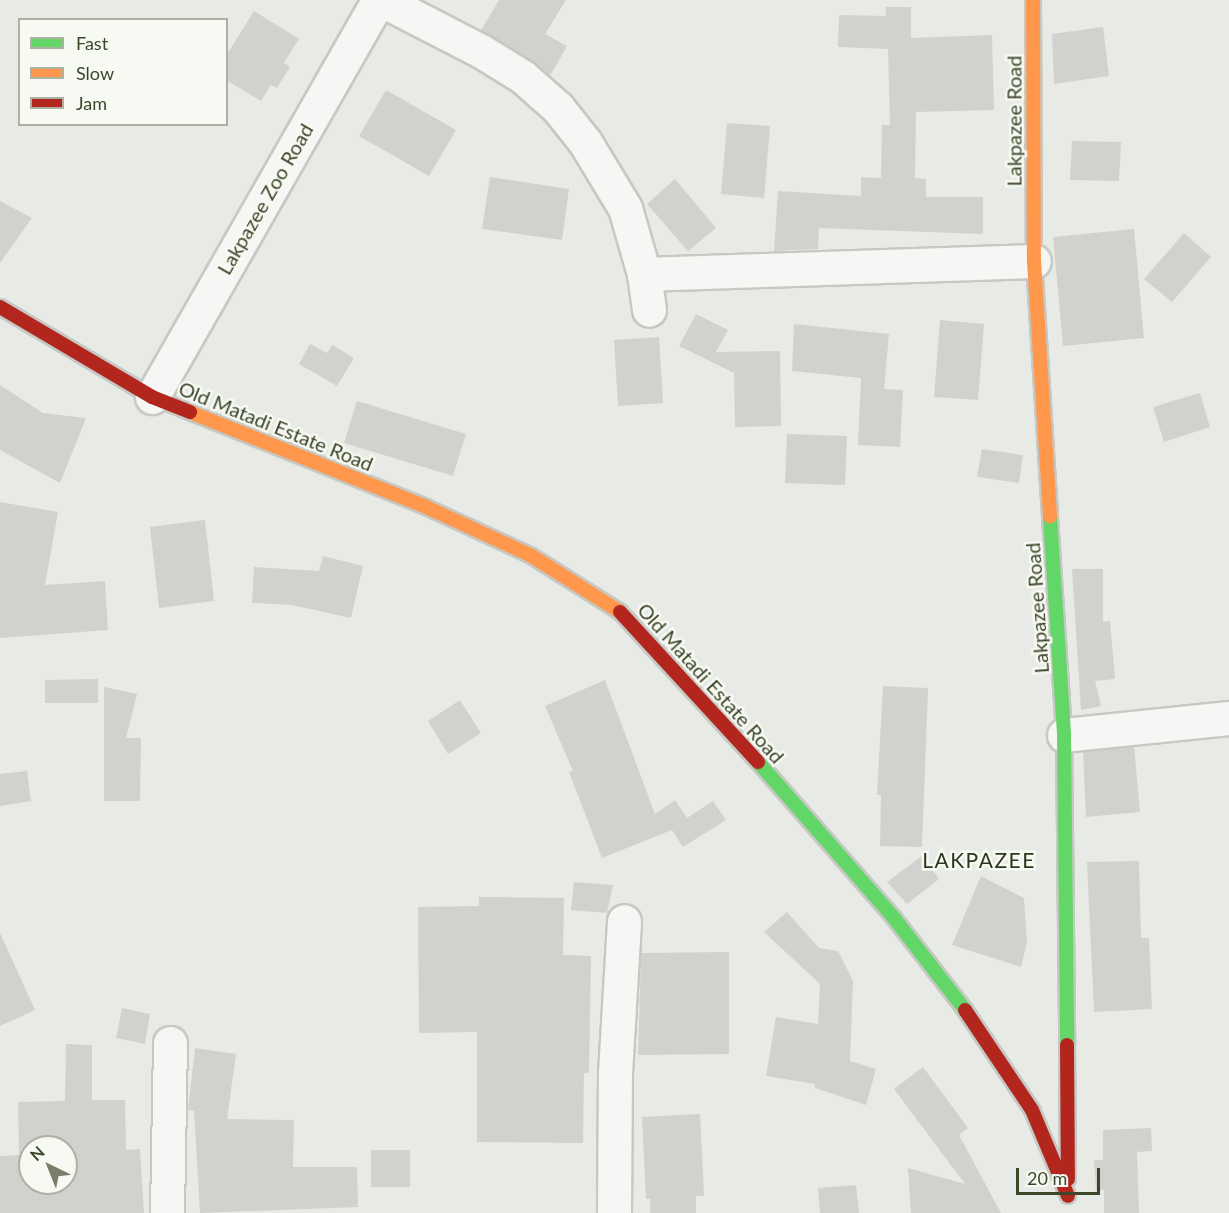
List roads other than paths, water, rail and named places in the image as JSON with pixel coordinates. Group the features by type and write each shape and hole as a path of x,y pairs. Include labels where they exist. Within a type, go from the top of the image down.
{"street":[{"path":"380,0 481,51 523,77 558,108 585,142 625,208 644,274 649,310"},
{"name":"Lakpazee Zoo Road","path":"152,398 380,0"},
{"name":"Lakpazee Road","path":"1033,0 1034,261 1064,735 1068,1213"},
{"path":"644,274 1034,261"},
{"name":"Old Matadi Estate Road","path":"0,307 152,398 426,507 530,555 615,607 677,670 894,918 967,1012 1032,1110 1068,1196"},
{"path":"1064,735 1229,718"},
{"path":"614,1213 615,1073 624,921"},
{"path":"167,1213 170,1043"}],"district":[{"name":"LAKPAZEE","path":"979,860"}]}
